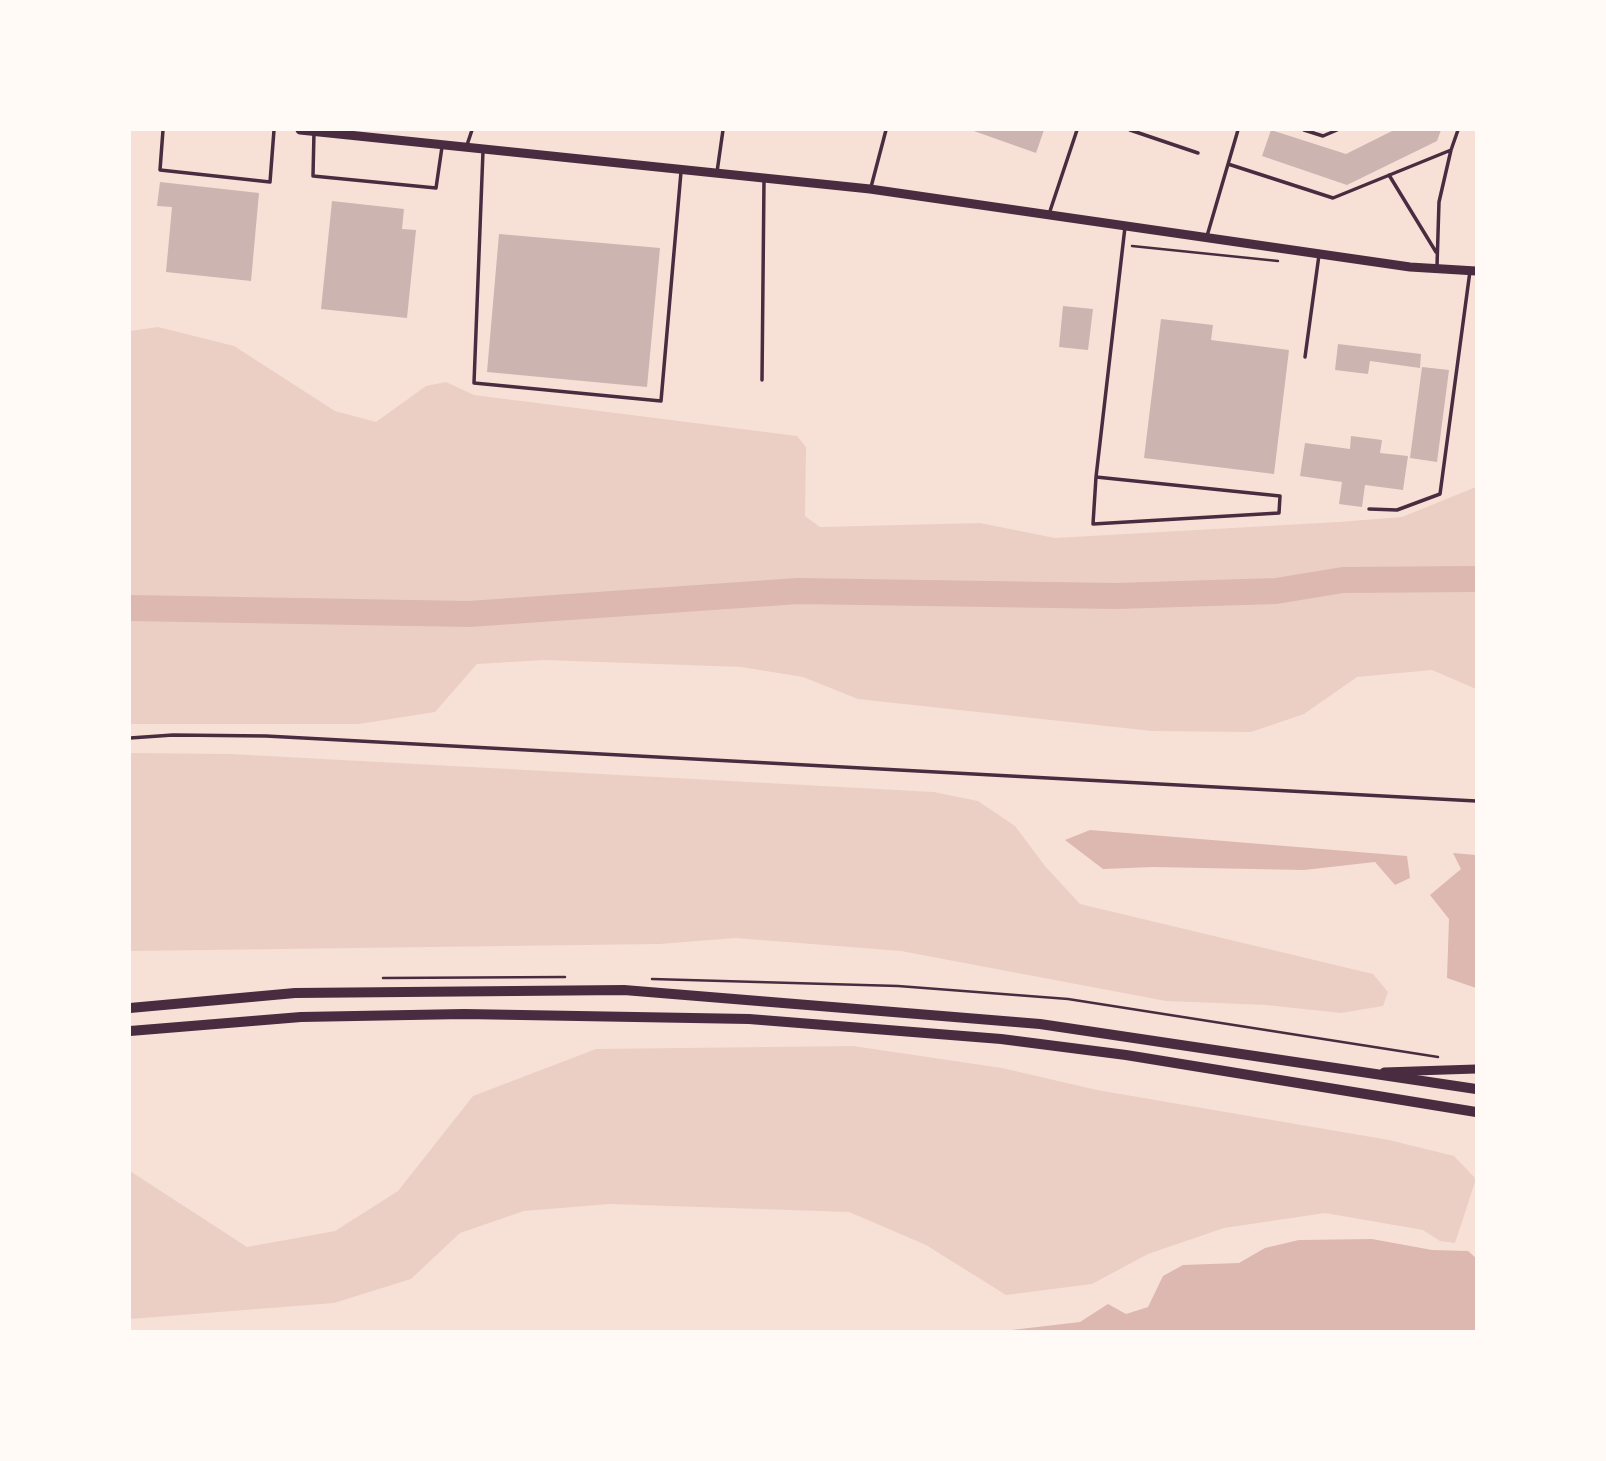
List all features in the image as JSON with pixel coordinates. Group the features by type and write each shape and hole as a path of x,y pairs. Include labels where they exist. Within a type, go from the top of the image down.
{"main road":[{"path":"300,130 870,189 1206,236 1319,255 1473,271"},
{"path":"130,1009 295,993 624,990 1040,1024 1476,1089"},
{"path":"130,1031 315,1017 478,1014 750,1019 989,1038 1126,1055 1476,1112"},
{"path":"1381,1073 1476,1069"}],"lane":[{"path":"163,130 160,170 270,182 274,130"},
{"path":"466,147 472,130"},
{"path":"717,174 723,130"},
{"path":"870,189 886,130"},
{"path":"1049,214 1077,130"},
{"path":"1130,130 1198,153"},
{"path":"1206,236 1238,130"},
{"path":"1304,130 1323,136 1337,130"},
{"path":"1437,269 1439,202 1458,130"},
{"path":"314,131 313,177 436,188 442,145"},
{"path":"484,149 474,383 661,401 681,170"},
{"path":"1228,164 1332,198 1451,150"},
{"path":"1389,175 1437,254"},
{"path":"762,380 764,180"},
{"path":"1097,477 1280,496 1279,513 1093,524 1097,477 1125,225"},
{"path":"1305,357 1319,255"},
{"path":"1369,509 1397,510 1440,494 1473,271"},
{"path":"130,738 173,735 266,736 1476,801"}],"shaded area":[{"path":"158,327 234,346 335,411 376,422 426,386 446,382 474,395 797,436 806,447 805,516 820,527 980,523 1055,538 1338,522 1402,517 1476,487 1476,689 1432,670 1357,677 1304,714 1251,732 1152,731 858,699 803,677 741,667 544,660 477,664 435,712 359,724 130,724 130,331"},
{"path":"130,753 231,754 934,792 978,801 1015,826 1045,866 1080,904 1373,974 1388,992 1383,1006 1341,1013 1266,1005 1166,1001 901,951 735,938 660,944 130,951"},
{"path":"1090,830 1407,856 1410,878 1395,885 1375,862 1304,870 1153,867 1103,869 1065,840"},
{"path":"1453,853 1476,855 1476,988 1447,978 1449,919 1430,895 1461,869"},
{"path":"853,1046 1002,1068 1097,1090 1389,1140 1454,1156 1476,1179 1455,1243 1440,1241 1423,1230 1325,1213 1224,1228 1148,1254 1092,1284 1006,1295 926,1245 849,1212 610,1204 524,1211 460,1233 411,1279 334,1303 130,1319 130,1171 247,1247 335,1231 398,1191 473,1096 596,1049"},
{"path":"1372,1239 1432,1250 1468,1251 1476,1258 1476,1331 1003,1331 1080,1322 1108,1304 1126,1314 1148,1307 1163,1276 1183,1265 1239,1263 1265,1248 1299,1240"}],"building":[{"path":"971,130 1044,130 1036,153"},
{"path":"1271,130 1346,154 1394,130 1441,130 1437,141 1347,185 1262,156"},
{"path":"160,182 259,193 251,281 166,272 172,207 157,206"},
{"path":"332,201 404,209 402,229 416,230 407,318 321,309"},
{"path":"499,234 660,248 647,387 487,372"},
{"path":"1063,306 1093,309 1088,350 1059,347"},
{"path":"1161,319 1213,325 1211,340 1289,350 1274,474 1144,458"},
{"path":"1338,344 1421,354 1420,368 1370,361 1368,374 1335,370"},
{"path":"1422,367 1449,370 1437,462 1410,458"},
{"path":"1351,436 1382,440 1380,453 1408,456 1403,490 1365,485 1362,507 1339,504 1342,482 1300,476 1305,443 1350,449"}],"waterway":[{"path":"130,608 469,614 798,591 1116,596 1276,591 1343,580 1476,579"}]}
